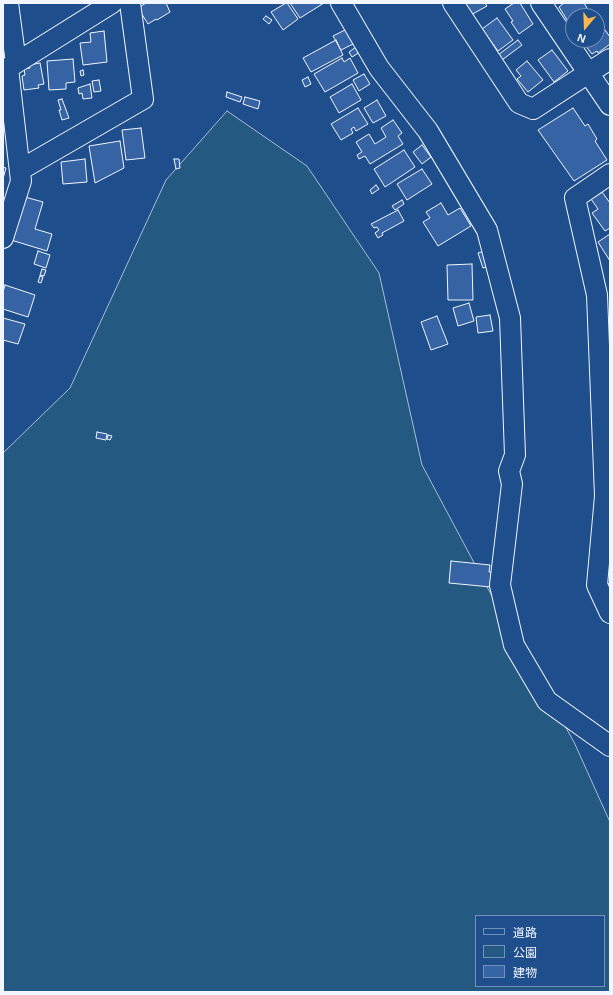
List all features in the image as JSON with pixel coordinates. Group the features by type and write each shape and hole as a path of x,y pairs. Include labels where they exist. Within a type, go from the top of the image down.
{"street":[{"path":"8,3 16,63"},
{"path":"3,238 21,181 8,68 112,3"},
{"path":"20,170 143,99 130,3"},
{"path":"341,3 378,68 428,131 487,230 510,318 515,455 510,471 512,484 500,585 514,645 547,701 610,746"},
{"path":"453,3 519,103 533,109 610,59"},
{"path":"541,3 610,105"},
{"path":"610,174 575,198 604,295 606,537 597,585 610,614"}],"green space":[{"path":"227,111 307,166 379,273 422,465 487,587 574,742 610,822 610,992 3,992 3,453 70,388 166,180"}],"building":[{"path":"146,3 166,3 170,12 148,24 138,8"},
{"path":"286,3 298,19 283,30 271,12"},
{"path":"290,3 324,3 300,18"},
{"path":"462,3 485,3 487,6 469,16"},
{"path":"514,3 520,3 533,24 519,34 505,9"},
{"path":"564,3 584,3 587,8 565,8 565,17 559,7"},
{"path":"266,16 272,20 269,24 263,19"},
{"path":"497,18 513,40 498,51 482,29"},
{"path":"347,29 355,43 341,50 333,36"},
{"path":"605,30 610,37 610,44 605,48"},
{"path":"104,31 107,62 83,65 80,43 91,42 90,33"},
{"path":"336,40 343,55 311,72 303,58"},
{"path":"518,40 522,45 502,60 498,55"},
{"path":"356,47 360,52 352,57 349,52"},
{"path":"587,48 605,48 598,53 597,51 592,54"},
{"path":"552,50 568,71 554,82 538,60"},
{"path":"342,58 344,62 350,58 358,73 325,92 314,74"},
{"path":"73,59 75,82 66,83 66,89 49,90 47,61"},
{"path":"527,61 543,80 528,92 517,79 521,76 516,70"},
{"path":"40,63 44,84 38,85 39,88 24,90 22,76 25,75 24,69 30,68 29,65"},
{"path":"83,70 84,75 81,76 80,71"},
{"path":"364,74 370,84 359,91 353,80"},
{"path":"308,77 311,84 305,87 302,80"},
{"path":"99,80 101,91 94,92 92,81"},
{"path":"90,84 92,98 83,99 82,93 79,94 78,88"},
{"path":"352,84 361,100 339,113 330,97"},
{"path":"227,92 242,97 240,102 226,97"},
{"path":"245,97 260,101 258,109 243,104"},
{"path":"62,99 69,118 62,120 58,100"},
{"path":"377,100 386,116 373,123 364,108"},
{"path":"358,108 368,124 356,131 354,127 351,129 353,133 341,140 331,124"},
{"path":"573,108 585,126 588,124 597,139 595,141 607,160 574,181 538,130"},
{"path":"393,120 402,133 398,136 403,144 370,164 365,156 359,159 357,155 362,152 356,142 369,134 375,144 386,137 381,128"},
{"path":"141,128 145,158 126,160 122,130"},
{"path":"120,141 124,168 95,183 89,146"},
{"path":"422,145 431,157 422,164 413,152"},
{"path":"404,150 415,167 385,187 374,169"},
{"path":"85,159 87,182 63,184 61,162"},
{"path":"174,159 179,159 180,168 176,169"},
{"path":"3,167 6,168 3,179"},
{"path":"422,169 432,184 407,200 397,184"},
{"path":"376,185 379,189 372,194 370,190"},
{"path":"602,192 610,203 610,228 605,231 592,213 598,209 591,199"},
{"path":"25,197 43,202 35,229 52,234 47,251 11,240"},
{"path":"402,200 404,204 395,210 392,206"},
{"path":"441,203 448,215 460,208 471,226 438,246 423,222 430,218 426,212"},
{"path":"398,210 404,221 382,233 383,235 378,238 375,233 379,230 377,227 374,228 371,224"},
{"path":"610,234 610,261 598,242"},
{"path":"38,251 50,255 46,268 34,264"},
{"path":"484,251 489,266 483,268 478,253"},
{"path":"472,264 473,300 448,300 447,265"},
{"path":"42,269 46,270 44,276 40,275"},
{"path":"40,276 43,277 41,283 38,282"},
{"path":"5,285 35,295 28,317 3,309 3,292"},
{"path":"469,303 474,321 458,326 453,308"},
{"path":"490,315 493,331 478,333 476,317"},
{"path":"437,316 448,344 431,350 421,322"},
{"path":"3,318 25,324 18,344 3,340"},
{"path":"97,432 107,434 106,440 96,438"},
{"path":"108,435 112,436 110,440 107,439"},
{"path":"451,561 490,565 489,572 492,572 491,587 449,583"},
{"path":"608,561 610,561 610,584 605,583"}]}
